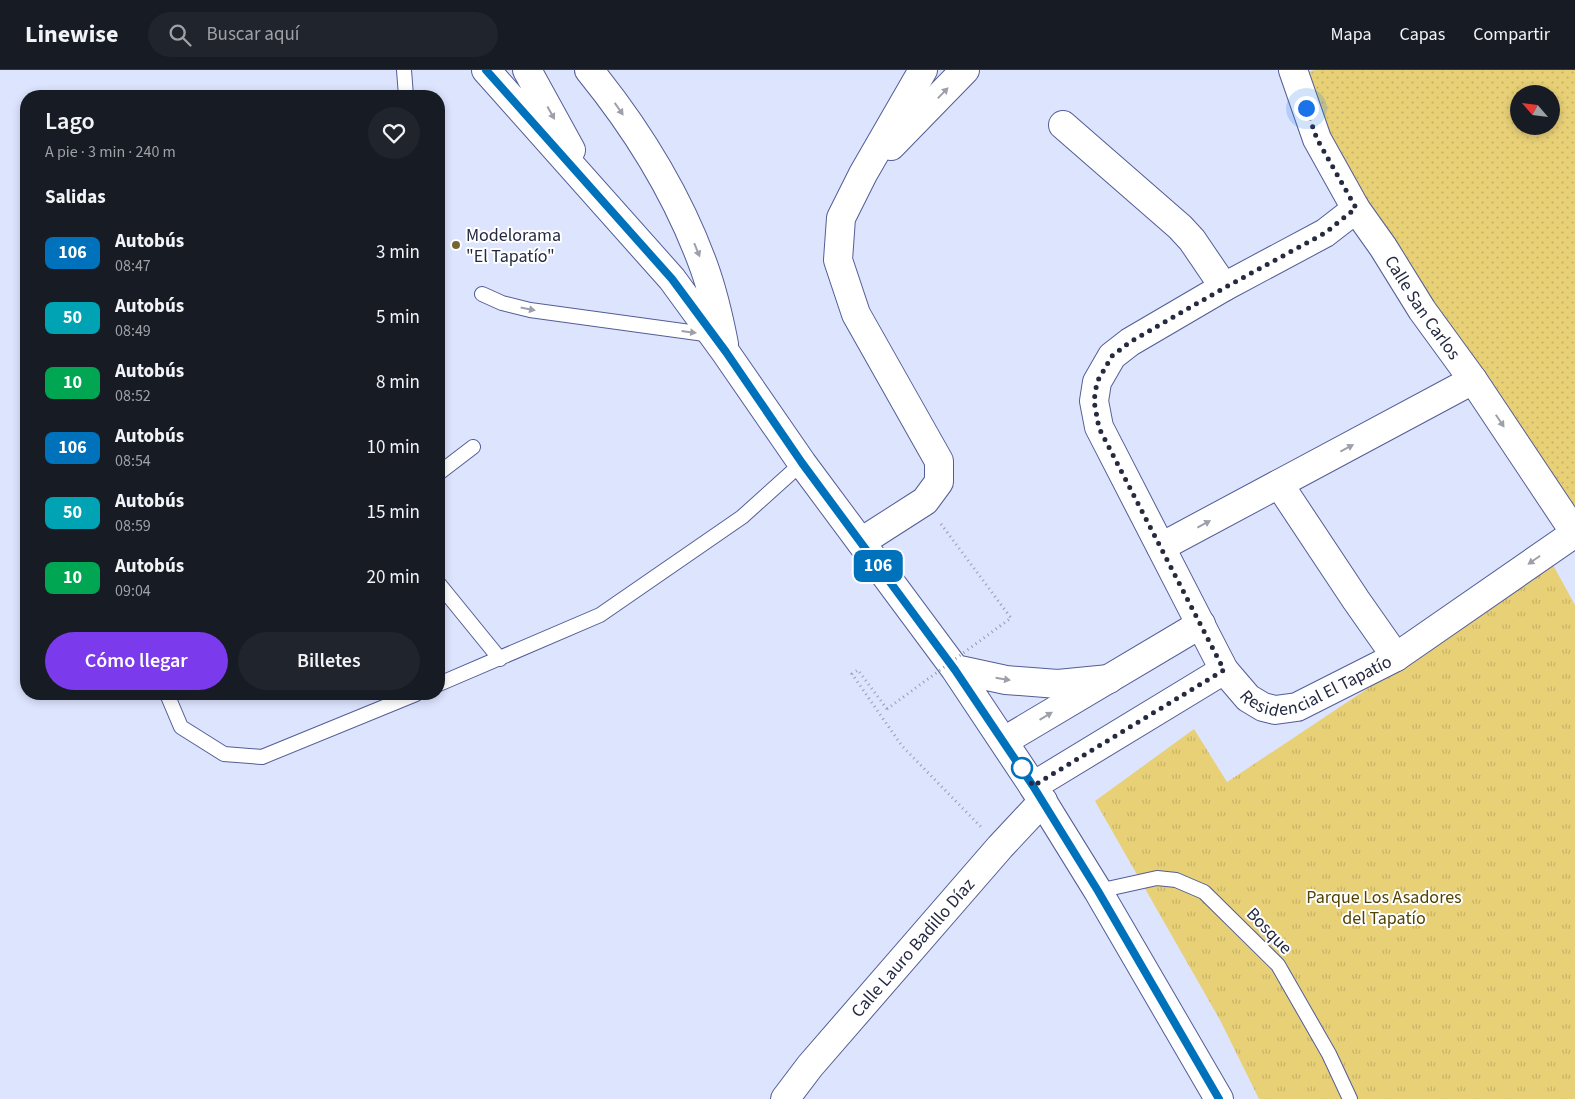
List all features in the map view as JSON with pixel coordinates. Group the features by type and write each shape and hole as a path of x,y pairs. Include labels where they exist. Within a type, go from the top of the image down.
{"main road":[{"path":"486,70 672,279 802,463 955,670 1004,741 1098,891 1219,1099"},
{"path":"527,70 593,191"},
{"path":"589,70 651,157 687,225 704,267 714,300 719,344"},
{"path":"861,542 925,501 939,482 939,461 856,314 838,260 841,218 863,174 923,70"},
{"path":"863,174 965,70"},
{"name":"Calle San Carlos","path":"1293,70 1317,139 1356,208 1422,310 1473,380 1575,533"},
{"path":"1063,125 1180,227 1192,240 1224,288"},
{"path":"1224,670 1099,428 1094,401 1097,382 1112,356 1130,342 1325,233 1356,208"},
{"path":"1161,547 1473,380"},
{"path":"1279,484 1356,600 1396,656"},
{"name":"Residencial El Tapatío","path":"1038,794 1224,670 1248,698 1263,707 1275,710 1296,708 1396,656 1575,533"},
{"path":"1004,741 1201,624"},
{"path":"955,670 1006,680 1058,684 1109,678"},
{"name":"Calle Lauro Badillo Díaz","path":"785,1099 810,1066 1000,847 1038,794"}],"lane":[{"path":"404,70 406,90"},
{"path":"482,294 502,303 530,310 719,344"},
{"path":"445,468 473,447"},
{"path":"445,682 600,615 742,517 802,463"},
{"path":"445,591 500,659"},
{"path":"170,700 181,727 224,754 262,757 401,700"},
{"name":"Bosque","path":"1098,891 1157,878 1176,880 1204,892 1278,965 1329,1054 1350,1099"}],"path":[{"path":"953,541 1011,618 887,709 858,670 852,674 902,746 1000,847"}],"green space":[{"path":"1315,70 1575,70 1575,533 1370,228 1295,76"},
{"name":"Parque Los Asadores del Tapatío","path":"1553,565 1575,605 1575,1099 1259,1099 1220,1020 1095,801 1194,729 1227,782"}],"bus line":[{"name":"106","path":"486,70 672,279 726,352 802,463 955,670 1033,786 1098,891 1219,1099"}],"place":[{"name":"Modelorama \"El Tapatío\"","path":"456,245"}],"route":[{"path":"1022,768 1033,786 1224,670 1099,428 1094,401 1097,382 1112,356 1130,342 1325,233 1356,208 1317,139 1306,108"}]}
